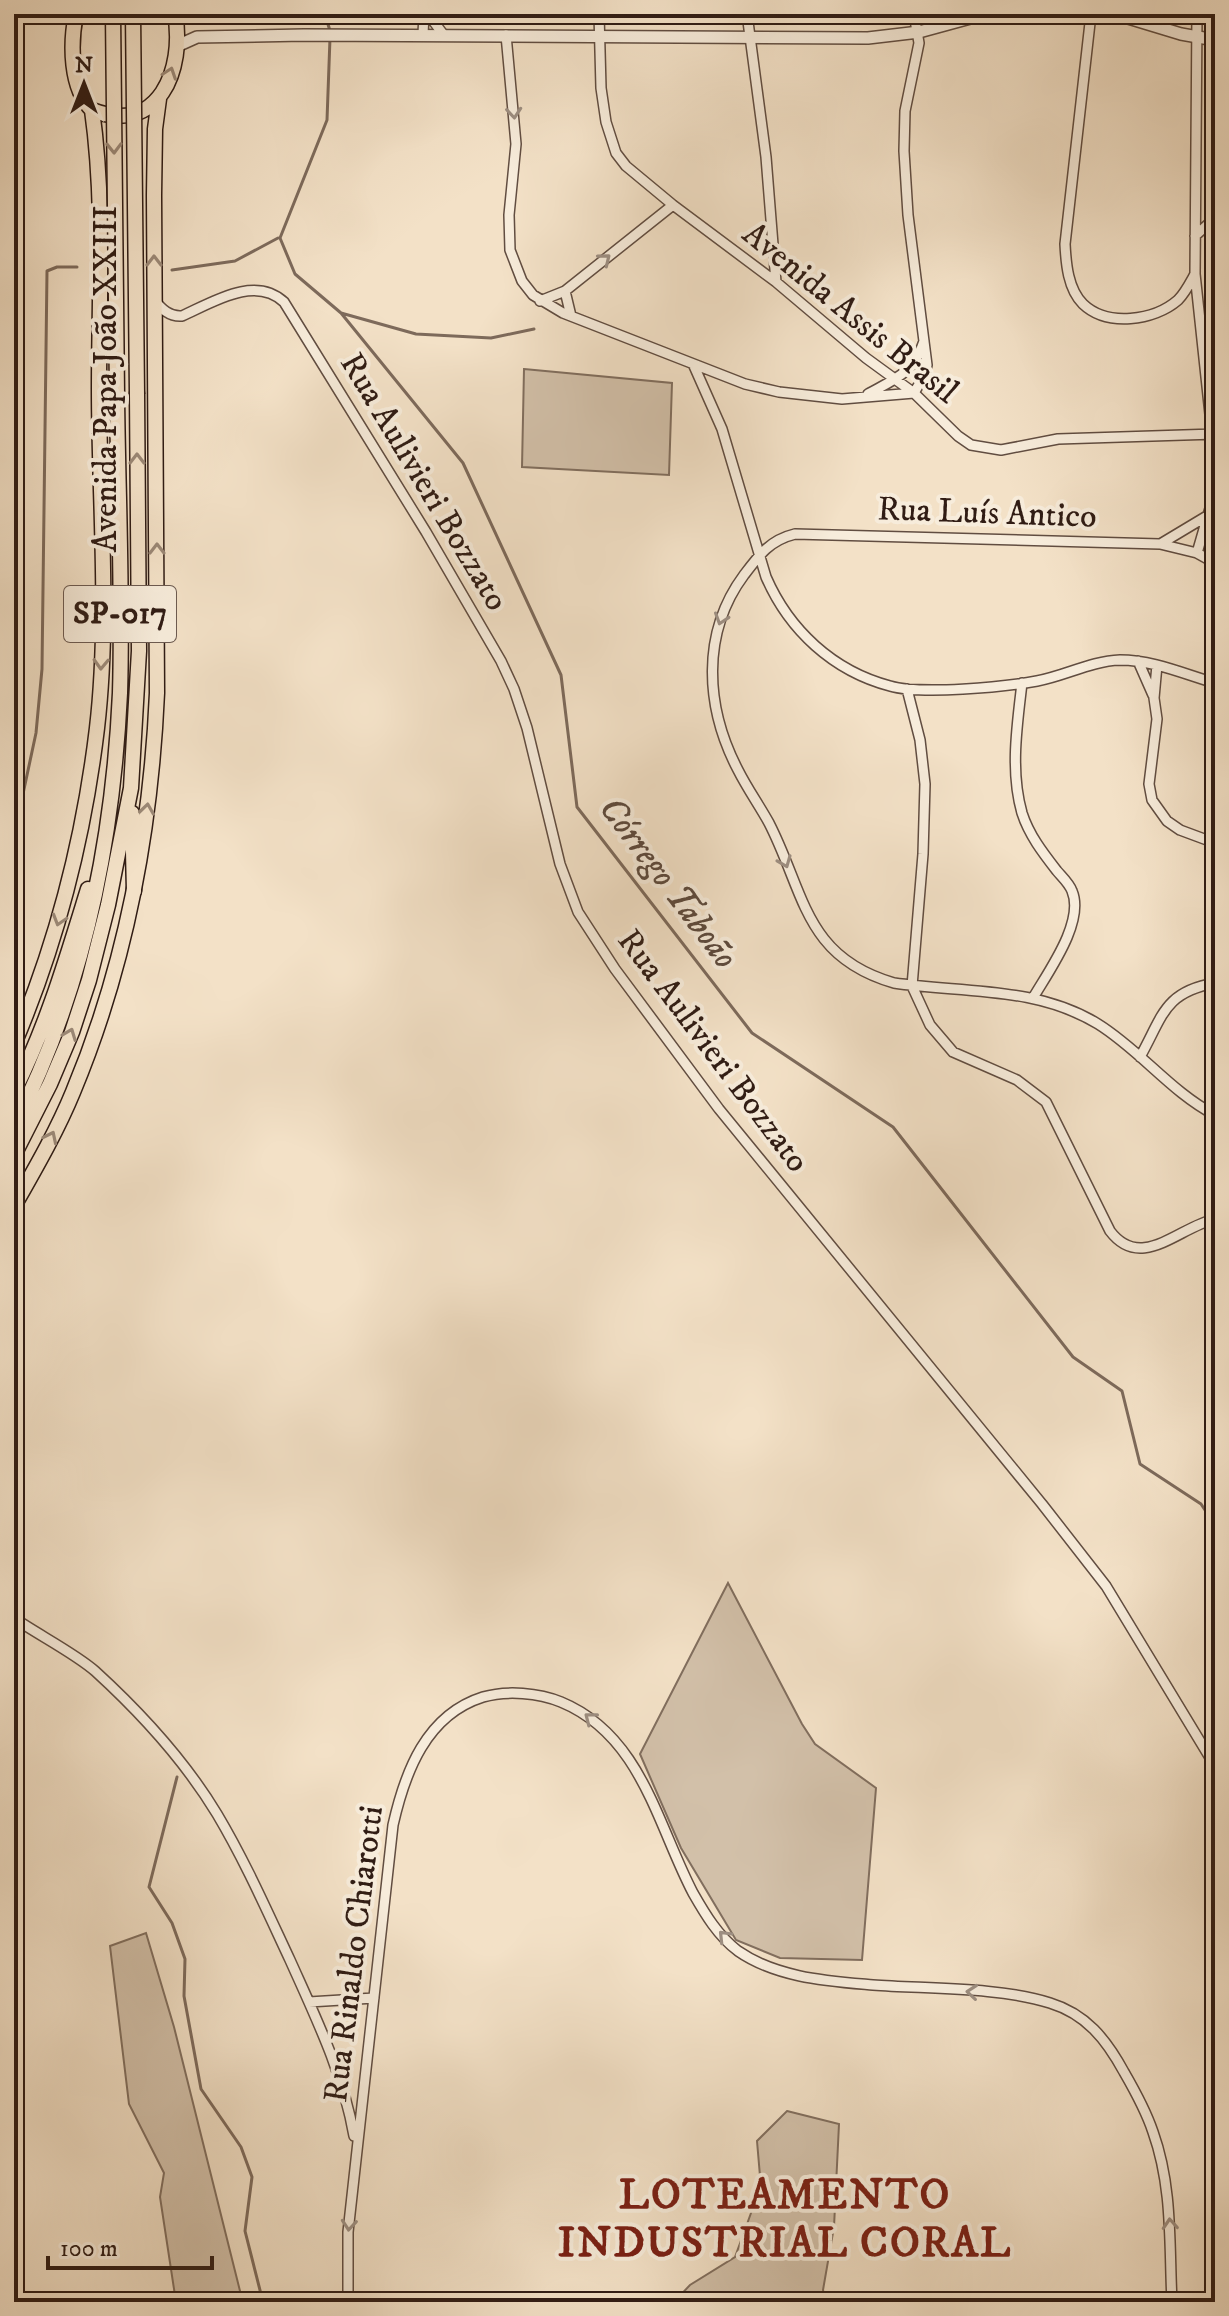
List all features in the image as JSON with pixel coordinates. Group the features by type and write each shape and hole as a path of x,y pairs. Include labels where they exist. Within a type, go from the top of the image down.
{"main road":[{"name":"Avenida Papa João XXIII","path":"14,1044 41,975 73,869 97,726 102,615 99,188 92,110 85,103 77,84 74,46 76,14"},
{"name":"Avenida Papa João XXIII","path":"14,1126 76,975 92,914 106,831 119,694 113,14"},
{"name":"Avenida Papa João XXIII","path":"14,1155 50,1084 89,980 108,905 131,788 139,651 133,14"},
{"name":"Avenida Papa João XXIII","path":"14,1206 72,1093 112,982 134,891 154,764 157,693 154,146 159,99 171,73 177,46 176,20"},
{"path":"92,110 120,117 137,114 159,99"},
{"path":"131,788 134,891"},
{"path":"14,1091 62,974 106,831"}],"street":[{"path":"423,34 426,14"},
{"path":"426,14 443,34"},
{"name":"Avenida Assis Brasil","path":"599,14 601,88 606,122 616,153 634,173 914,393 971,445 1001,450 1058,439 1214,434"},
{"path":"747,14 766,157 776,282"},
{"path":"506,35 516,144 509,215 510,250 522,281 540,301 694,366 745,384 779,392 842,399 914,393 925,374 925,338 908,215 904,151 905,111 918,54 919,32 914,14"},
{"path":"177,46 197,37 357,34 868,38 919,32 985,14"},
{"path":"1091,14 1065,244 1066,266 1073,288 1083,304 1100,314 1133,319 1148,316 1177,301 1195,274"},
{"path":"1115,14 1215,40"},
{"path":"1197,14 1195,274 1215,461"},
{"path":"176,20 197,37"},
{"path":"540,301 565,291 673,205"},
{"path":"1195,236 1215,218"},
{"name":"Rua Aulivieri Bozzato","path":"154,300 175,316 182,316 228,296 258,289 273,292 284,302 426,532 501,661 527,728 560,864 578,912 615,969 719,1109 1033,1492 1106,1586 1215,1766"},
{"path":"565,291 571,316"},
{"path":"863,397 895,379 918,359 925,338"},
{"path":"694,366 722,429 775,598 798,631 825,655 889,686 907,689 1022,683 1107,661 1138,661 1215,683"},
{"path":"1197,553 1215,491"},
{"path":"1160,544 1207,516"},
{"name":"Rua Luís Antico","path":"760,553 780,537 795,534 1160,544 1197,553 1215,563"},
{"path":"760,553 736,585 724,609 715,641 712,689 728,749 769,823 801,903 823,940 837,954 879,979 912,986 1033,998 1075,1011 1098,1024 1191,1100 1215,1115"},
{"path":"1138,661 1154,698"},
{"path":"1157,665 1154,698 1157,719 1149,784 1152,800 1173,826 1215,843"},
{"path":"1022,683 1016,736 1016,772 1022,813 1038,845 1072,889 1074,906 1073,920 1065,942 1033,998"},
{"path":"907,689 918,729 925,784 923,854 912,986 930,1025 953,1052 1017,1080 1046,1102 1117,1241 1139,1249 1153,1246 1215,1219"},
{"path":"1140,1057 1166,1008 1178,994 1194,986 1215,983"},
{"path":"14,1618 93,1669 153,1730 216,1812 248,1870 309,2002 341,2079 356,2148"},
{"name":"Rua Rinaldo Chiarotti","path":"348,2302 348,2232 356,2148 393,1825 400,1792 425,1740 443,1719 464,1705 486,1696 517,1693 550,1697 581,1710 610,1734 645,1786 702,1910 738,1951 760,1963 793,1974 831,1981 1018,1996 1072,2012 1092,2025 1113,2052 1153,2130 1167,2188 1172,2302"},
{"path":"309,2002 374,1998"}],"shaded area":[{"path":"524,369 672,383 669,475 522,467"},
{"path":"728,1583 815,1744 876,1788 862,1960 780,1958 736,1940 681,1848 640,1754"},
{"path":"146,1933 174,2027 241,2295 247,2302 176,2302 160,2197 164,2173 129,2104 110,1946"},
{"path":"787,2111 839,2124 834,2227 823,2290 826,2302 674,2302 690,2285 735,2257 760,2176 757,2141"}],"waterway":[{"name":"Córrego Taboão","path":"325,14 330,31"},
{"name":"Córrego Taboão","path":"330,38 327,120 280,238 295,274 341,313 463,463 561,675 577,807 752,1033 893,1127 1073,1357 1122,1391 1140,1464 1201,1504 1215,1525"},
{"path":"172,270 235,261 278,238"},
{"path":"14,836 36,733 42,669 47,271 57,267 77,267"},
{"path":"341,313 416,334 491,338 534,329"},
{"path":"177,1777 149,1887 172,1923 185,1959 184,1996 201,2089 241,2147 252,2177 245,2231 263,2302"}],"district":[{"name":"LOTEAMENTO INDUSTRIAL CORAL","path":"785,2220"}]}
